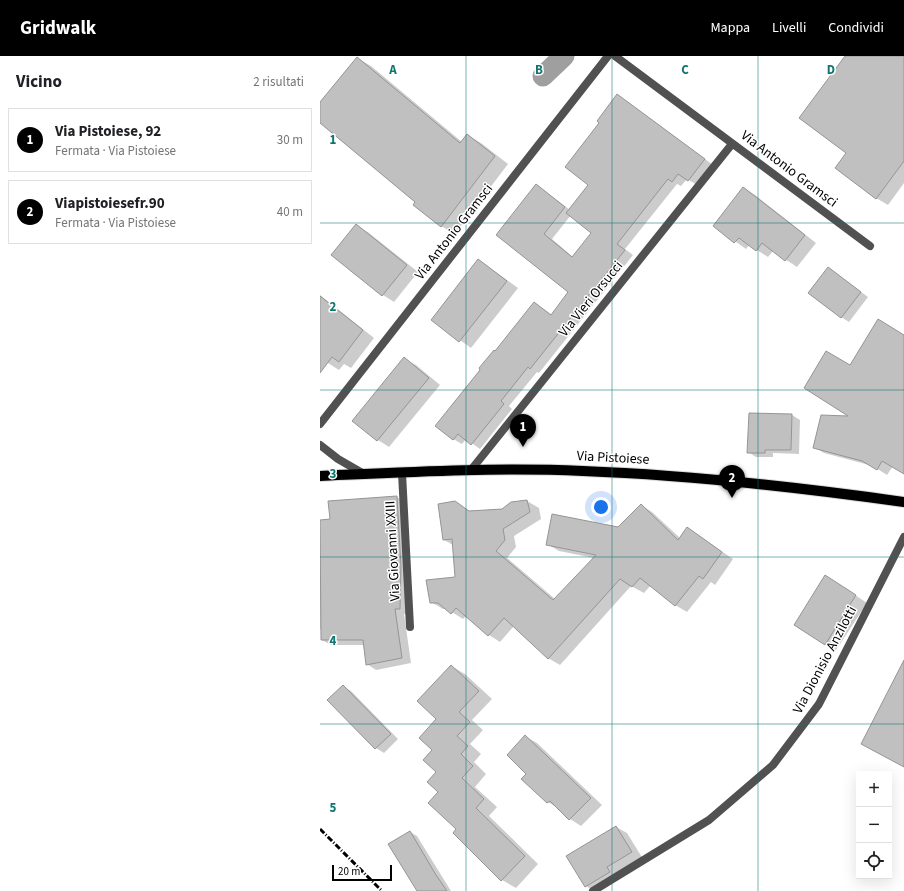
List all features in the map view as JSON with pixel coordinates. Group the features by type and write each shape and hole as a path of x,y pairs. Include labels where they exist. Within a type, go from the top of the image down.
{"main road":[{"name":"Via Pistoiese","path":"320,476 471,470 582,471 677,476 789,486 904,502"}],"street":[{"name":"Via Antonio Gramsci","path":"320,424 608,56"},
{"name":"Via Antonio Gramsci","path":"615,56 870,246"},
{"name":"Via Vieri Orsucci","path":"471,470 732,144"},
{"path":"320,445 338,459 364,474"},
{"name":"Via Giovanni XXIII","path":"402,472 410,627"},
{"name":"Via Dionisio Anzilotti","path":"593,891 709,820 773,764 819,704 904,537"}],"building":[{"path":"845,56 904,56 904,161 876,199 835,168 846,153 799,118"},
{"path":"357,57 460,143 467,134 495,156 441,227 413,205 415,202 320,123 320,102"},
{"path":"617,94 705,159 688,181 678,174 672,182 668,179 617,244 625,250 530,369 528,367 501,401 504,404 471,445 458,434 453,440 435,426 480,370 479,368 494,350 495,351 534,302 551,315 568,292 496,235 536,184 565,207 544,234 572,257 591,233 566,213 588,185 565,167 599,123 597,121"},
{"path":"743,187 805,235 785,261 762,243 756,251 739,238 734,243 713,226"},
{"path":"356,224 407,265 382,296 331,255"},
{"path":"478,259 507,281 459,342 431,320"},
{"path":"828,267 861,292 841,318 808,293"},
{"path":"320,296 363,330 339,362 332,357 320,373"},
{"path":"878,319 904,335 904,474 882,461 877,470 862,461 813,448 821,415 848,416 804,388 826,351 850,365"},
{"path":"404,357 429,378 377,441 352,421"},
{"path":"749,413 792,414 791,450 765,450 765,453 747,453"},
{"path":"397,496 401,567 400,609 395,609 402,658 366,665 363,640 321,640 320,520 330,519 328,501"},
{"path":"527,500 530,512 503,529 505,540 496,551 553,600 596,555 546,545 552,514 618,527 641,504 678,540 687,527 722,552 703,579 699,576 675,606 640,578 632,587 620,579 548,659 504,618 488,636 456,608 451,614 438,603 430,603 426,580 455,577 452,539 443,540 438,504 455,501 469,511 502,509 511,502"},
{"path":"825,575 856,595 825,645 794,625"},
{"path":"904,660 904,767 861,744"},
{"path":"451,665 479,691 459,712 470,722 457,736 468,746 461,754 473,766 462,778 484,799 476,808 525,856 501,881 453,833 456,829 428,803 438,792 427,782 436,772 423,760 432,750 419,738 436,719 417,701"},
{"path":"343,685 391,734 375,749 327,700"},
{"path":"525,735 591,798 569,820 550,801 547,803 521,779 526,774 507,755"},
{"path":"616,826 632,852 607,867 610,872 585,887 566,856"},
{"path":"410,831 447,891 417,891 388,844"}],"waterway":[{"path":"543,76 564,56"}],"railway":[{"path":"320,829 382,891"}],"place":[{"name":"Via Pistoiese, 92","path":"523,447"},
{"name":"Viapistoiesefr.90","path":"732,498"}]}
